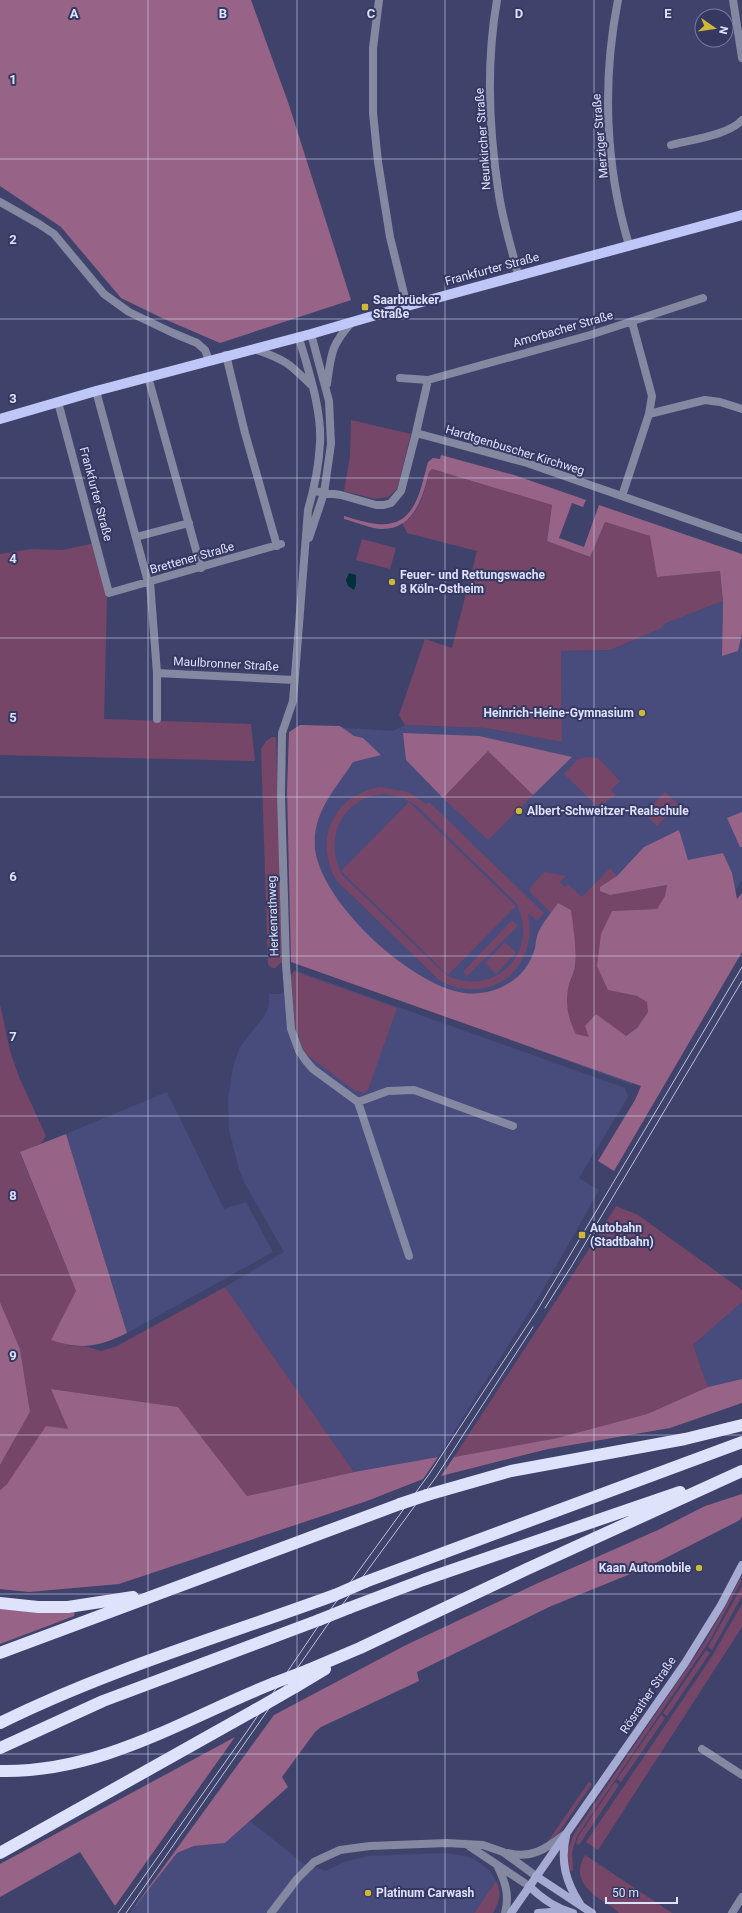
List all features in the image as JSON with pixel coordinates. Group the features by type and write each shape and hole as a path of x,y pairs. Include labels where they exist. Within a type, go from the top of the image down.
{"highway":[{"path":"0,1653 427,1495 511,1471 685,1439 742,1425"},
{"path":"0,1723 29,1709 126,1670 336,1595 365,1582 742,1442"},
{"path":"0,1748 103,1701 423,1580 742,1471"},
{"path":"0,1770 56,1766 102,1756 168,1732 274,1683 360,1648 527,1569 742,1471"},
{"path":"0,1603 38,1607 68,1607 97,1604 165,1591"},
{"path":"0,1853 255,1710 360,1648"}],"main road":[{"name":"Frankfurter Straße","path":"0,419 96,391 209,360 298,338 518,275 742,215"},
{"name":"Rösrather Straße","path":"511,1913 685,1663 721,1605 742,1565"},
{"path":"567,1834 564,1847 565,1876 580,1904"},
{"path":"536,1876 592,1913"},
{"path":"529,1886 542,1899 570,1912"},
{"path":"538,1913 570,1912"}],"street":[{"path":"379,0 373,48 374,113 378,162 390,237 407,306"},
{"name":"Neunkircher Straße","path":"497,0 493,37 491,89 493,142 499,196 518,275"},
{"name":"Merziger Straße","path":"618,0 614,22 608,89 609,130 617,189 629,245"},
{"path":"733,0 742,58"},
{"path":"670,145 728,130 742,120"},
{"path":"0,202 54,234 104,294 128,312 172,334 197,343 205,350 209,360"},
{"name":"Amorbacher Straße","path":"400,378 428,380 632,322 704,298"},
{"path":"326,387 331,352 339,336 352,322"},
{"path":"622,496 649,414 652,396 632,322"},
{"path":"304,558 324,493 331,444 331,422 326,387 311,334"},
{"path":"294,680 308,510 313,491 320,443 318,413 298,338"},
{"path":"254,349 277,356 291,364 312,386"},
{"name":"Brettener Straße","path":"109,593 279,545 245,432 226,356"},
{"path":"148,377 201,568"},
{"path":"313,491 376,505 391,503 401,491 428,380"},
{"path":"96,391 149,582"},
{"path":"649,414 705,400 720,402 742,409"},
{"name":"Frankfurter Straße","path":"58,402 109,593"},
{"name":"Hardtgenbuscher Kirchweg","path":"416,433 527,463 742,538"},
{"path":"136,537 189,523"},
{"name":"Maulbronner Straße","path":"149,582 157,673 157,719"},
{"name":"Maulbronner Straße","path":"157,673 294,680"},
{"name":"Herkenrathweg","path":"294,680 293,701 282,733 281,795 286,965 291,1029 298,1051 313,1069 358,1102"},
{"path":"409,1256 358,1102 388,1091 398,1089 414,1090 513,1126"},
{"path":"702,1749 742,1775"},
{"name":"Rösrather Straße","path":"503,1852 513,1855 532,1854 545,1850 567,1834"},
{"path":"271,1913 297,1879 314,1862 340,1850 370,1846 447,1842 483,1845 503,1852 536,1876"},
{"path":"466,1844 529,1886"},
{"path":"496,1864 505,1883 507,1893 508,1904 505,1913"},
{"path":"732,1913 742,1896"}],"shaded area":[{"path":"0,0 251,0 289,105 351,300 220,343 162,318 121,298 61,227 0,186"},
{"path":"351,420 411,434 397,489 388,497 375,499 344,491 350,456"},
{"path":"441,455 514,475 586,500 583,507 572,503 559,538 584,547 599,505 742,554 742,634 738,651 722,656 723,601 720,571 657,577 650,536 605,522 590,557 547,541 552,505 432,469 429,472 420,501 409,518 402,524 392,528 381,529 344,519 344,516 377,524 390,524 400,520 408,514 419,495 428,462 433,458 440,459"},
{"path":"432,469 552,505 547,540 589,557 605,522 651,536 657,577 720,571 723,601 666,623 660,629 610,650 561,651 562,742 486,728 405,725 399,715 425,639 452,648 477,551 407,533 402,523 413,514 421,501 429,472"},
{"path":"362,539 396,548 390,569 356,560"},
{"path":"95,543 107,597 104,719 251,724 255,761 0,755 0,554 31,549 63,550"},
{"path":"349,573 356,575 356,585 354,590 348,586 346,580"},
{"name":"Albert-Schweitzer-Realschule","path":"723,601 722,655 738,651 742,634 742,880 665,1007 632,1085 517,1042 299,965 295,729 299,725 393,731 405,725 486,728 562,742 561,651 610,650 660,629 665,623"},
{"path":"300,725 340,726 354,736 363,738 381,755 353,762 326,802 317,824 315,849 321,870 333,893 350,915 370,937 392,956 416,973 438,985 459,992 472,994 498,989 514,980 522,973 533,953 540,929 558,903 571,910 572,916 576,953 574,969 567,995 567,1007 571,1024 576,1034 589,1037 585,1026 596,1014 626,1036 637,1028 648,1012 647,1002 637,996 608,990 597,966 601,934 612,911 657,909 665,896 667,885 610,895 600,891 600,887 617,876 644,847 679,830 688,860 723,853 732,873 737,899 742,893 742,952 614,1171 598,1161 635,1100 641,1086 291,962 287,790 289,732"},
{"path":"403,733 479,736 572,757 533,795 488,751 443,798 406,760"},
{"path":"272,737 276,737 282,962 275,968 272,968 268,964 261,749 266,741"},
{"path":"488,751 533,795 488,840 443,798"},
{"path":"587,757 598,758 620,781 611,790 616,795 598,807 564,774 578,759"},
{"path":"380,787 408,792 426,804 429,802 544,913 537,921 528,913 529,933 526,951 518,966 507,978 492,986 476,989 458,987 439,980 336,880 329,865 327,849 328,835 332,821 340,809 350,799 364,792","holes":["384,794 402,797 417,806 516,903 522,921 522,938 518,954 509,966 496,976 481,981 464,981 446,975 342,875 337,861 335,848 336,834 340,822 347,811 357,803 369,797"]},
{"path":"665,792 678,804 657,826 644,813"},
{"path":"409,802 516,906 448,975 341,871"},
{"path":"742,812 742,847 740,847 727,818"},
{"path":"610,868 617,876 600,887 600,891 610,895 667,885 665,896 657,909 612,911 608,990 637,996 647,1002 648,1012 637,1028 625,1036 596,1014 589,1037 576,1034 570,1024 567,1008 567,990 576,965 571,910 558,903 551,913 530,892 530,888 544,872 566,876 560,882 565,887 568,884 582,897"},
{"path":"512,920 518,926 467,976 463,972"},
{"path":"505,942 516,953 496,974 485,963"},
{"path":"294,970 625,1088 628,1097 579,1178 599,1190 541,1293 438,1457 354,1472 225,1287 284,1252 244,1182 239,1169 229,1130 228,1100 233,1067 240,1047 265,1015 269,1005 269,994 282,994"},
{"path":"294,971 397,1008 368,1090 364,1093 354,1090 306,1054 295,1025 291,975"},
{"path":"0,1004 10,1051 19,1077 46,1136 41,1143 20,1153 76,1291 67,1345 88,1347 101,1351 117,1346 225,1287 354,1472 247,1496 178,1407 52,1389 68,1429 0,1490 0,1465 30,1412 20,1349 0,1302"},
{"path":"167,1092 224,1209 246,1202 273,1252 127,1333 66,1134"},
{"path":"66,1134 127,1333 117,1338 90,1346 72,1345 51,1340 76,1291 20,1152"},
{"path":"616,1206 638,1215 742,1290 742,1302 693,1345 708,1387 647,1414 557,1438 454,1457 561,1293"},
{"path":"0,1302 20,1349 30,1412 0,1465"},
{"path":"742,1302 742,1379 708,1387 693,1345"},
{"path":"742,1379 742,1403 670,1428 548,1449 441,1476 454,1457 557,1438 647,1414 708,1387"},
{"path":"51,1389 178,1407 247,1496 354,1472 438,1457 423,1479 367,1501 119,1584 29,1592 0,1589 0,1490 7,1484 46,1426 68,1429"},
{"path":"742,1494 742,1516 740,1520 650,1566 549,1607 417,1672 419,1681 321,1727 315,1732 282,1777 288,1787 225,1843 194,1846 177,1853 130,1913 274,1715 406,1645 536,1584 658,1530 705,1506"},
{"path":"742,1576 741,1582 710,1640 577,1836 572,1852 573,1870 567,1872 568,1849 574,1834 706,1640"},
{"path":"742,1586 742,1596 712,1650 708,1647"},
{"path":"742,1604 742,1627 598,1850 586,1842 711,1658"},
{"path":"0,1608 38,1613 75,1611 74,1616 0,1644"},
{"path":"706,1650 710,1653 667,1716 663,1713"},
{"path":"661,1715 665,1718 621,1782 617,1779"},
{"path":"235,1737 115,1906 80,1852 0,1897 0,1864"},
{"path":"589,1782 592,1784 557,1835 546,1844"},
{"path":"615,1782 619,1785 579,1845 576,1843 578,1837"},
{"path":"250,1821 304,1864 326,1871 344,1862 368,1856 445,1853 469,1857 477,1861 489,1870 496,1881 474,1913 130,1913 177,1853 194,1846 225,1843"},
{"path":"585,1855 672,1913 619,1913 596,1896 585,1885 581,1878 580,1871"},
{"path":"496,1881 500,1893 493,1913 474,1913"}],"tram line":[{"path":"118,1913 248,1730 317,1628 430,1473 536,1312 742,967"},
{"path":"545,1308 742,981"},
{"path":"126,1913 326,1627 436,1477 533,1327"}],"place":[{"name":"Saarbrücker Straße","path":"365,307"},
{"name":"Feuer- und Rettungswache 8 Köln-Ostheim","path":"392,582"},
{"name":"Heinrich-Heine-Gymnasium","path":"642,713"},
{"name":"Albert-Schweitzer-Realschule","path":"519,811"},
{"name":"Autobahn (Stadtbahn)","path":"582,1235"},
{"name":"Kaan Automobile","path":"699,1568"},
{"name":"Platinum Carwash","path":"368,1893"}]}
